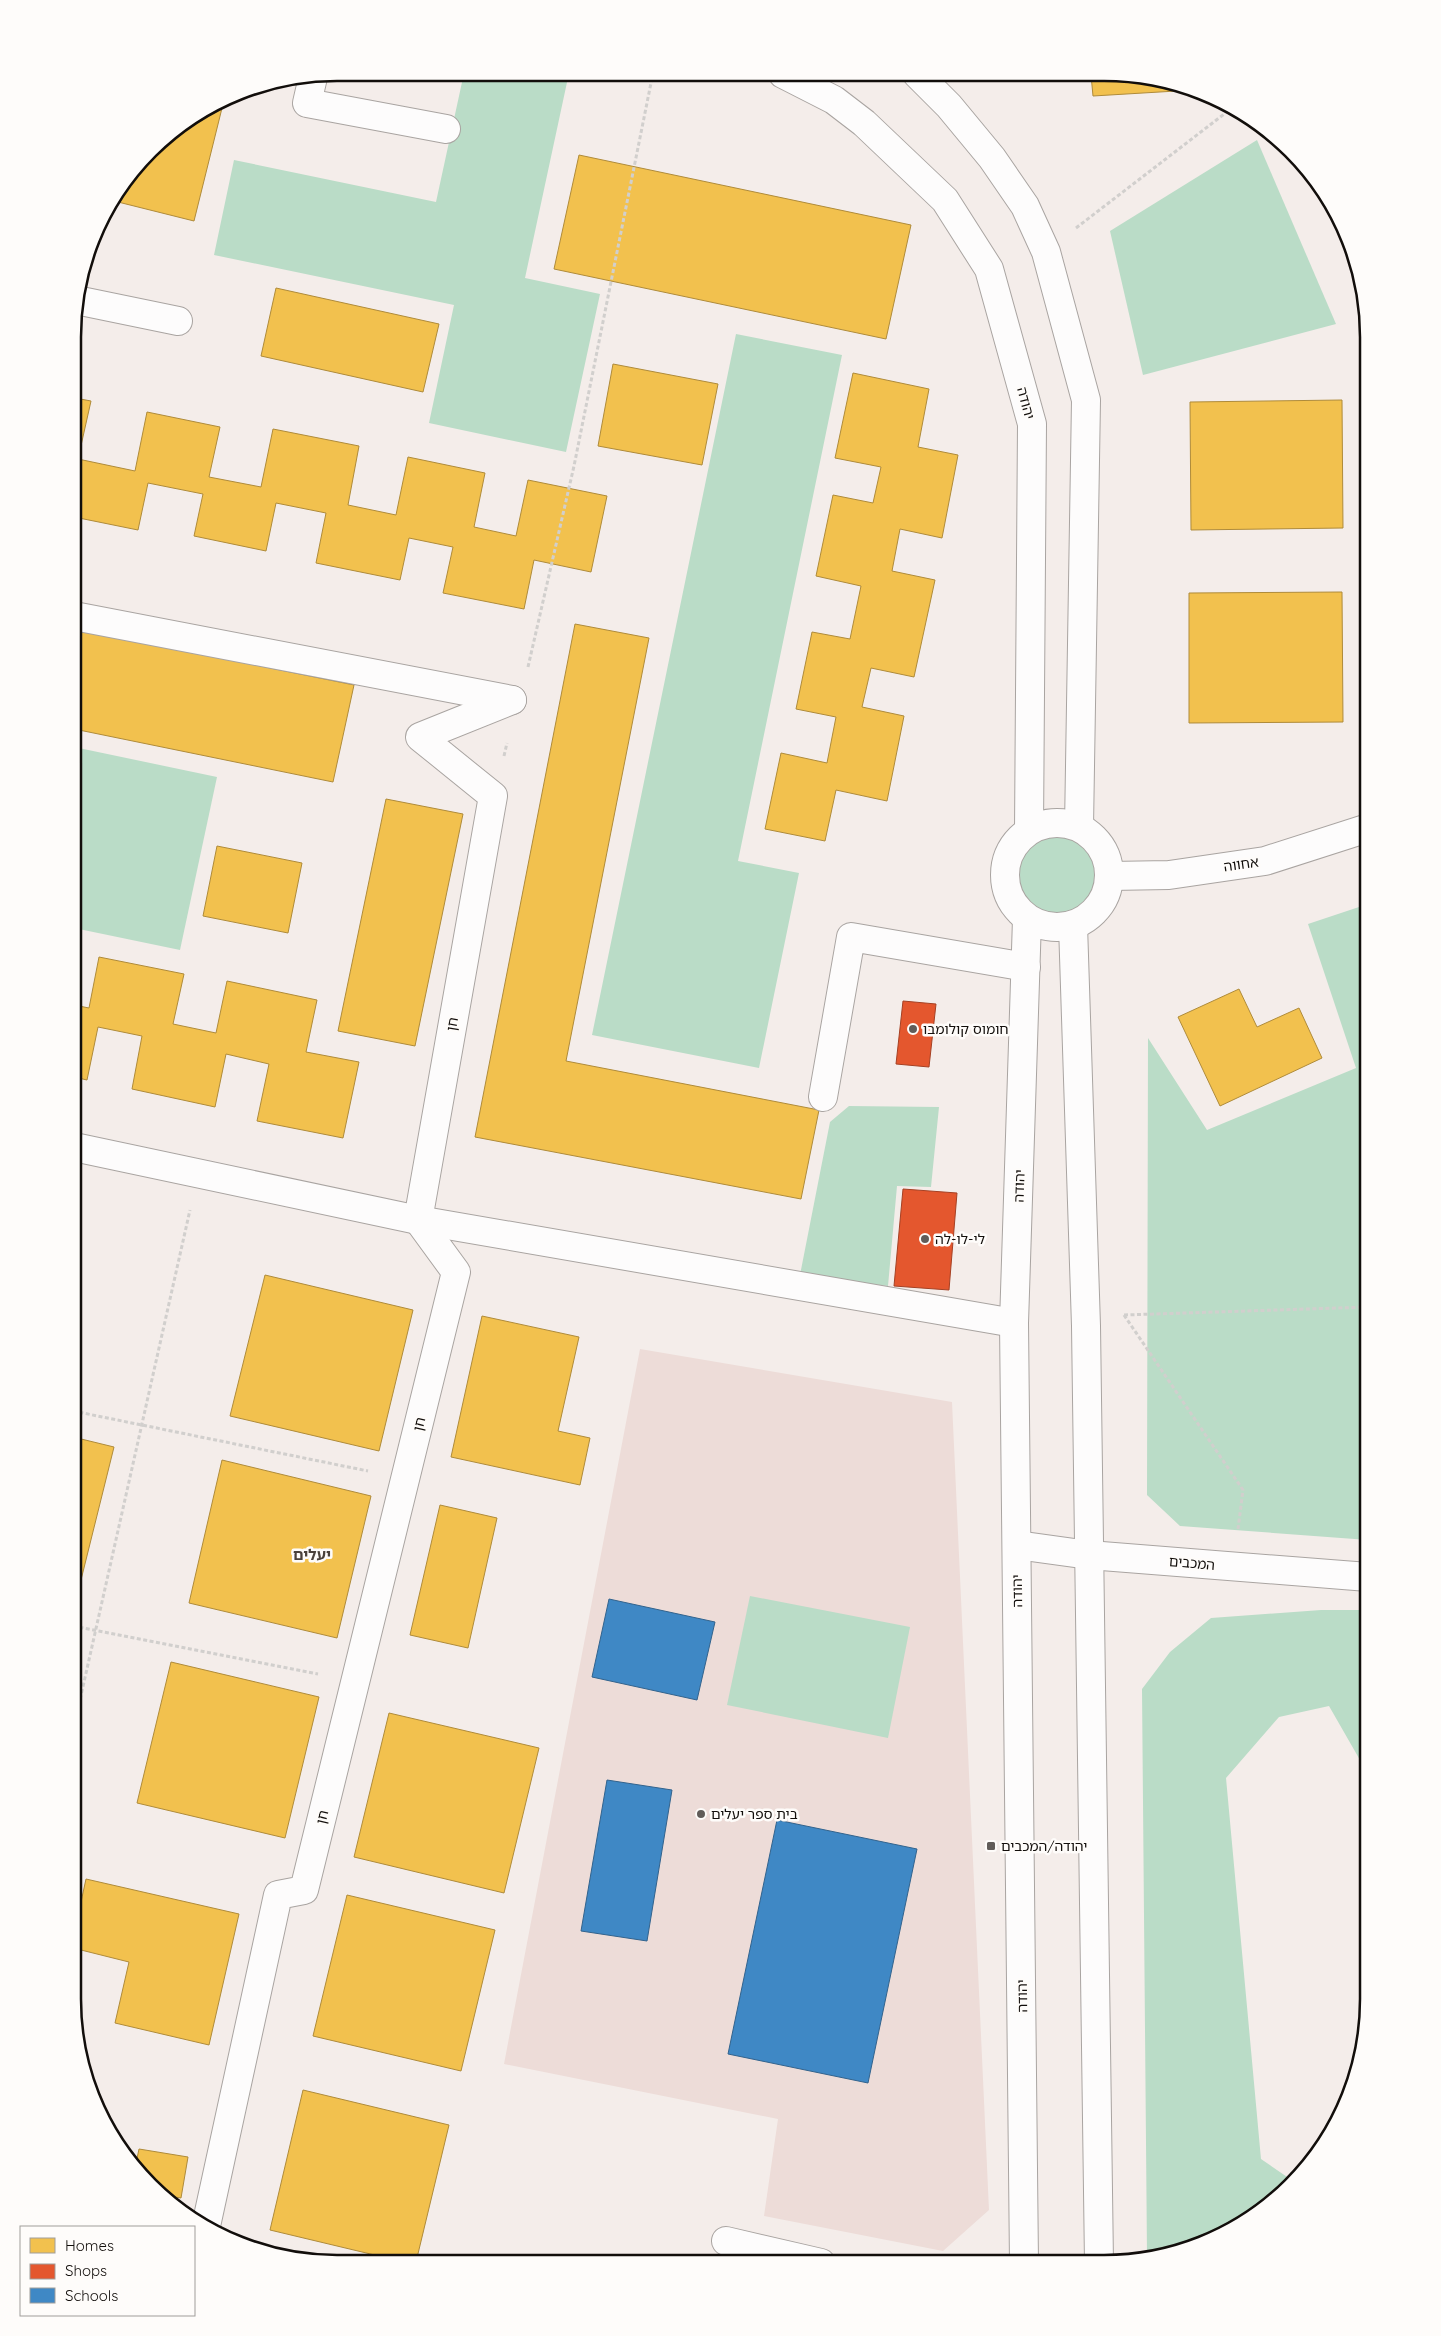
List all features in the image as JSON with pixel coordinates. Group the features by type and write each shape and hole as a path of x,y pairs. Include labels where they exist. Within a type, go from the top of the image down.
{"street":[{"name":"יהודה","path":"797,81 834,100 864,123 945,200 989,269 1032,424 1029,830"},
{"path":"924,81 949,106 992,158 1025,206 1046,252 1086,400 1079,827"},
{"path":"312,83 307,102 446,129"},
{"path":"83,302 178,321"},
{"path":"81,617 512,700 420,737 493,796"},
{"name":"חן","path":"207,2219 278,1895 304,1890 456,1272 418,1220 493,796"},
{"path":"1054,823 1079,827 1092,836 1102,847 1108,861 1110,876 1108,889 1099,906 1085,920 1058,928 1042,926 1027,919 1014,907 1007,891 1004,874 1007,857 1016,842 1029,830 1054,823"},
{"name":"אחווה","path":"1110,876 1168,875 1265,861 1360,831"},
{"name":"יהודה","path":"1024,2255 1014,1323 1027,919"},
{"path":"1073,925 1086,1326 1099,2255"},
{"path":"823,1097 851,937 1026,967"},
{"path":"81,1149 418,1220 1014,1323"},
{"name":"המכבים","path":"1017,1545 1089,1555 1360,1576"},
{"path":"726,2242 785,2255"}],"path":[{"path":"526,676 574,466 650,81"},
{"path":"1046,252 1226,113"},
{"path":"493,796 508,740"},
{"path":"81,1695 199,1174"},
{"path":"1086,1326 1124,1315 1360,1307"},
{"path":"1124,1315 1243,1490 1234,1567"},
{"path":"81,1412 405,1479"},
{"path":"81,1628 356,1682"}],"shaded area":[{"path":"640,1349 952,1402 989,2210 943,2251 764,2216 778,2119 504,2064"}],"green space":[{"path":"462,81 567,81 525,278 600,294 566,452 429,423 454,305 214,255 234,160 436,202"},
{"path":"1257,140 1336,324 1143,375 1110,231"},
{"path":"736,334 842,355 738,861 799,873 759,1068 592,1035"},
{"path":"81,748 217,777 180,950 81,929"},
{"path":"1056,836 1071,839 1084,847 1092,860 1095,875 1092,890 1084,903 1071,911 1056,914 1041,911 1028,903 1020,890 1017,875 1020,860 1028,847 1041,839"},
{"path":"1360,907 1360,1539 1180,1526 1147,1495 1148,1038 1207,1130 1356,1068 1308,924"},
{"path":"849,1106 939,1107 931,1187 897,1186 888,1286 800,1275 830,1122"},
{"path":"750,1596 910,1627 888,1738 727,1705"},
{"path":"1321,1610 1360,1610 1360,1760 1329,1706 1279,1717 1226,1778 1261,2159 1288,2177 1260,2202 1217,2228 1186,2241 1147,2251 1142,1689 1170,1652 1211,1618"}],"building: Homes":[{"path":"1092,81 1137,83 1174,91 1093,96"},
{"path":"222,109 194,221 120,202 134,181 168,145 195,124"},
{"path":"579,155 911,225 886,339 554,269"},
{"path":"276,288 439,324 423,392 261,356"},
{"path":"613,364 718,384 702,465 598,446"},
{"path":"853,373 929,389 918,447 958,455 942,538 900,529 892,571 935,580 914,677 871,668 862,707 904,716 887,801 836,790 825,841 765,829 781,753 827,763 836,717 796,709 812,632 850,639 861,586 816,576 833,495 873,503 881,467 835,458"},
{"path":"81,399 91,401 81,446"},
{"path":"1342,400 1343,528 1191,530 1190,402"},
{"path":"147,412 220,427 209,477 261,487 273,429 359,446 348,505 396,515 408,457 485,473 474,527 516,536 528,480 607,496 591,572 534,560 524,609 443,593 453,547 409,538 400,580 316,563 326,513 276,503 266,551 194,536 203,494 148,483 138,530 81,518 81,460 135,471"},
{"path":"1342,592 1343,722 1189,723 1189,593"},
{"path":"575,624 649,638 566,1061 819,1110 801,1199 475,1137"},
{"path":"81,629 354,685 333,782 81,730"},
{"path":"386,799 463,814 415,1046 338,1031"},
{"path":"217,846 302,863 288,933 203,916"},
{"path":"99,957 184,974 173,1024 216,1033 227,981 317,1000 306,1052 359,1062 343,1138 257,1121 269,1064 226,1054 215,1107 132,1089 142,1036 98,1027 87,1080 81,1079 81,1006 89,1008"},
{"path":"1239,989 1257,1027 1299,1008 1322,1058 1220,1106 1178,1017"},
{"path":"265,1275 413,1310 379,1451 230,1416"},
{"path":"482,1316 579,1337 558,1431 590,1438 580,1485 451,1457"},
{"path":"81,1439 114,1447 81,1580"},
{"path":"222,1460 371,1496 337,1638 189,1603"},
{"path":"440,1505 497,1518 468,1648 410,1635"},
{"path":"171,1662 319,1697 285,1838 137,1803"},
{"path":"389,1713 539,1748 504,1893 354,1857"},
{"path":"86,1879 239,1914 209,2045 115,2023 129,1962 81,1950 81,1902"},
{"path":"347,1895 495,1930 461,2071 313,2036"},
{"path":"303,2090 449,2125 418,2255 375,2255 270,2230"},
{"path":"139,2149 188,2157 181,2198 175,2197 168,2191 137,2159"}],"building: Shops":[{"path":"903,1001 936,1004 929,1067 896,1064"},
{"path":"903,1189 957,1193 949,1290 894,1286"}],"building: Schools":[{"path":"609,1599 715,1622 697,1700 592,1677"},
{"path":"607,1780 672,1790 647,1941 581,1931"},
{"path":"777,1820 917,1849 868,2083 728,2054"}],"place":[{"name":"חומוס קולומבו","path":"913,1029"},
{"name":"לי-לו-לה","path":"925,1239"},
{"name":"בית ספר יעלים","path":"701,1814"},
{"name":"יהודה/המכבים","path":"991,1846"}],"district":[{"name":"יעלים","path":"312,1554"}]}
